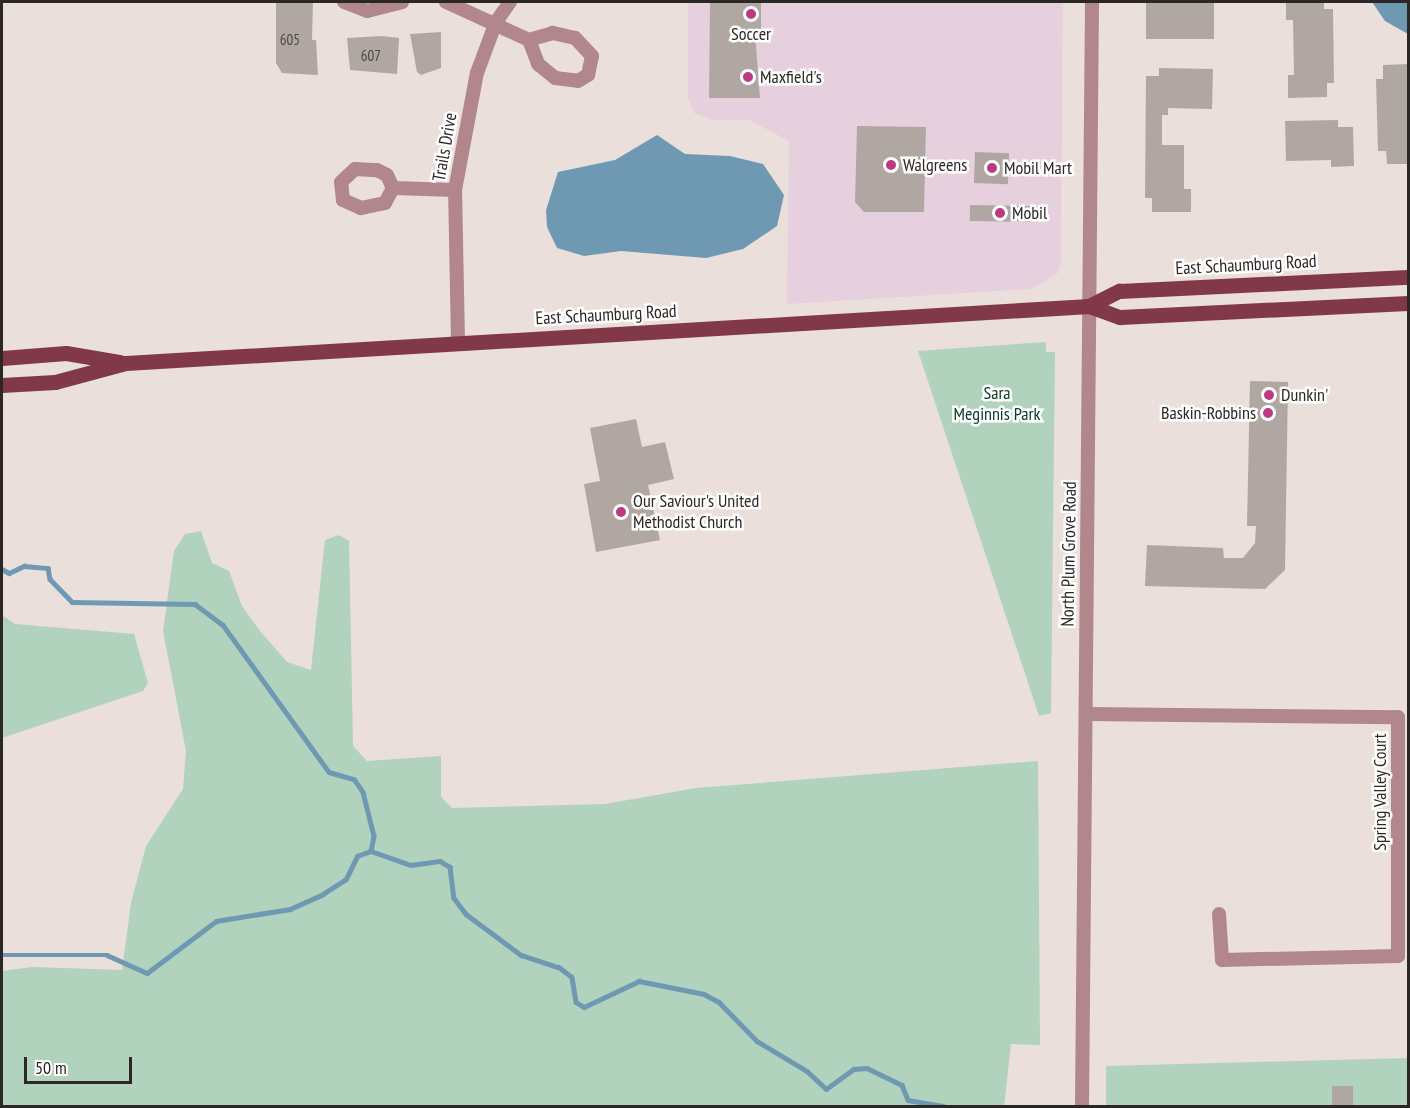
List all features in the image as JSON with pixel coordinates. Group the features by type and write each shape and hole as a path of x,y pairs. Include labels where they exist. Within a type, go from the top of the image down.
{"main road":[{"name":"East Schaumburg Road","path":"1089,306 1119,291 1408,277"},
{"name":"East Schaumburg Road","path":"2,385 55,382 126,363 1089,306 1120,316 1408,303"},
{"name":"East Schaumburg Road","path":"2,358 66,353 126,363"}],"street":[{"path":"344,2 367,11 402,2"},
{"path":"446,2 496,22 530,40 544,72 566,81 588,75 592,56 575,38 554,33 530,40"},
{"name":"Trails Drive","path":"458,343 455,190 477,73 496,22 510,2"},
{"name":"North Plum Grove Road","path":"1083,1107 1092,2"},
{"path":"393,188 455,190"},
{"name":"Spring Valley Court","path":"1086,714 1398,717 1398,956 1222,960 1219,914"}],"shaded area":[{"path":"688,2 1063,2 1061,261 1057,274 1031,289 787,304 789,141 749,120 713,120 694,113 688,98"}],"green space":[{"name":"Sara Meginnis Park","path":"1046,342 1046,352 1055,352 1051,713 1039,716 918,351"},
{"path":"201,531 212,563 229,571 242,606 260,631 287,662 311,670 325,540 339,535 349,541 353,746 367,761 441,756 441,797 452,808 605,804 696,788 1038,761 1040,1045 1011,1044 1004,1106 2,1106 2,971 32,967 122,970 131,903 146,846 183,789 186,751 163,631 174,551 185,534"},
{"path":"2,615 15,624 134,634 148,683 143,691 2,738"},
{"path":"1408,1058 1408,1106 1106,1106 1106,1066"}],"water":[{"path":"1372,2 1408,2 1408,34 1385,21"},
{"path":"657,135 685,154 730,156 763,164 784,195 777,226 743,249 706,258 621,251 584,256 557,248 547,227 546,210 558,172 615,160"}],"building":[{"path":"276,2 313,2 312,40 316,40 318,75 282,73 276,63"},
{"path":"710,2 761,2 761,33 755,33 760,98 709,98"},
{"path":"1146,2 1214,2 1214,39 1146,39"},
{"path":"1286,2 1324,2 1324,9 1333,9 1334,83 1327,83 1327,97 1288,98 1288,75 1294,75 1293,20 1286,20"},
{"path":"441,32 441,68 421,75 417,72 410,34"},
{"path":"382,36 399,38 397,74 350,70 347,38"},
{"path":"1408,64 1408,164 1387,164 1386,151 1378,151 1376,79 1383,79 1383,65"},
{"path":"1159,68 1213,69 1212,109 1168,108 1168,115 1162,115 1162,145 1184,145 1184,189 1191,189 1191,212 1152,212 1152,198 1145,198 1146,76 1159,76"},
{"path":"1338,120 1338,127 1353,127 1354,166 1331,167 1331,160 1286,161 1285,121"},
{"name":"Walgreens","path":"857,126 926,127 924,212 864,212 855,202"},
{"name":"Mobil Mart","path":"975,152 1009,153 1008,184 974,183"},
{"name":"Mobil","path":"970,205 1030,206 1030,222 970,221"},
{"path":"1250,381 1288,382 1285,570 1265,589 1145,586 1147,545 1223,548 1224,558 1243,558 1255,543 1256,526 1247,526"},
{"name":"Our Saviour's United Methodist Church","path":"636,419 642,447 665,442 674,479 648,485 660,540 596,552 584,484 600,481 590,428"},
{"path":"1332,1086 1353,1086 1353,1106 1332,1106"}],"waterway":[{"path":"2,569 9,573 24,566 48,568 50,579 72,602 195,604 223,625 329,772 354,779 363,792 374,836 371,851"},
{"path":"2,955 107,955 147,973 216,921 290,909 323,894 346,879 357,856 371,851 411,865 440,861 450,867 454,898 466,914 521,955 559,967 572,977 576,1002 584,1007 639,981 704,994 719,1002 757,1041 807,1071 826,1089 854,1069 867,1068 902,1085 908,1100 943,1106"}],"place":[{"name":"Soccer","path":"751,14"},
{"name":"Maxfield's","path":"748,77"},
{"name":"Walgreens","path":"891,165"},
{"name":"Mobil Mart","path":"992,168"},
{"name":"Mobil","path":"1000,213"},
{"name":"Dunkin'","path":"1269,395"},
{"name":"Baskin-Robbins","path":"1268,413"},
{"name":"Our Saviour's United Methodist Church","path":"621,512"}]}
